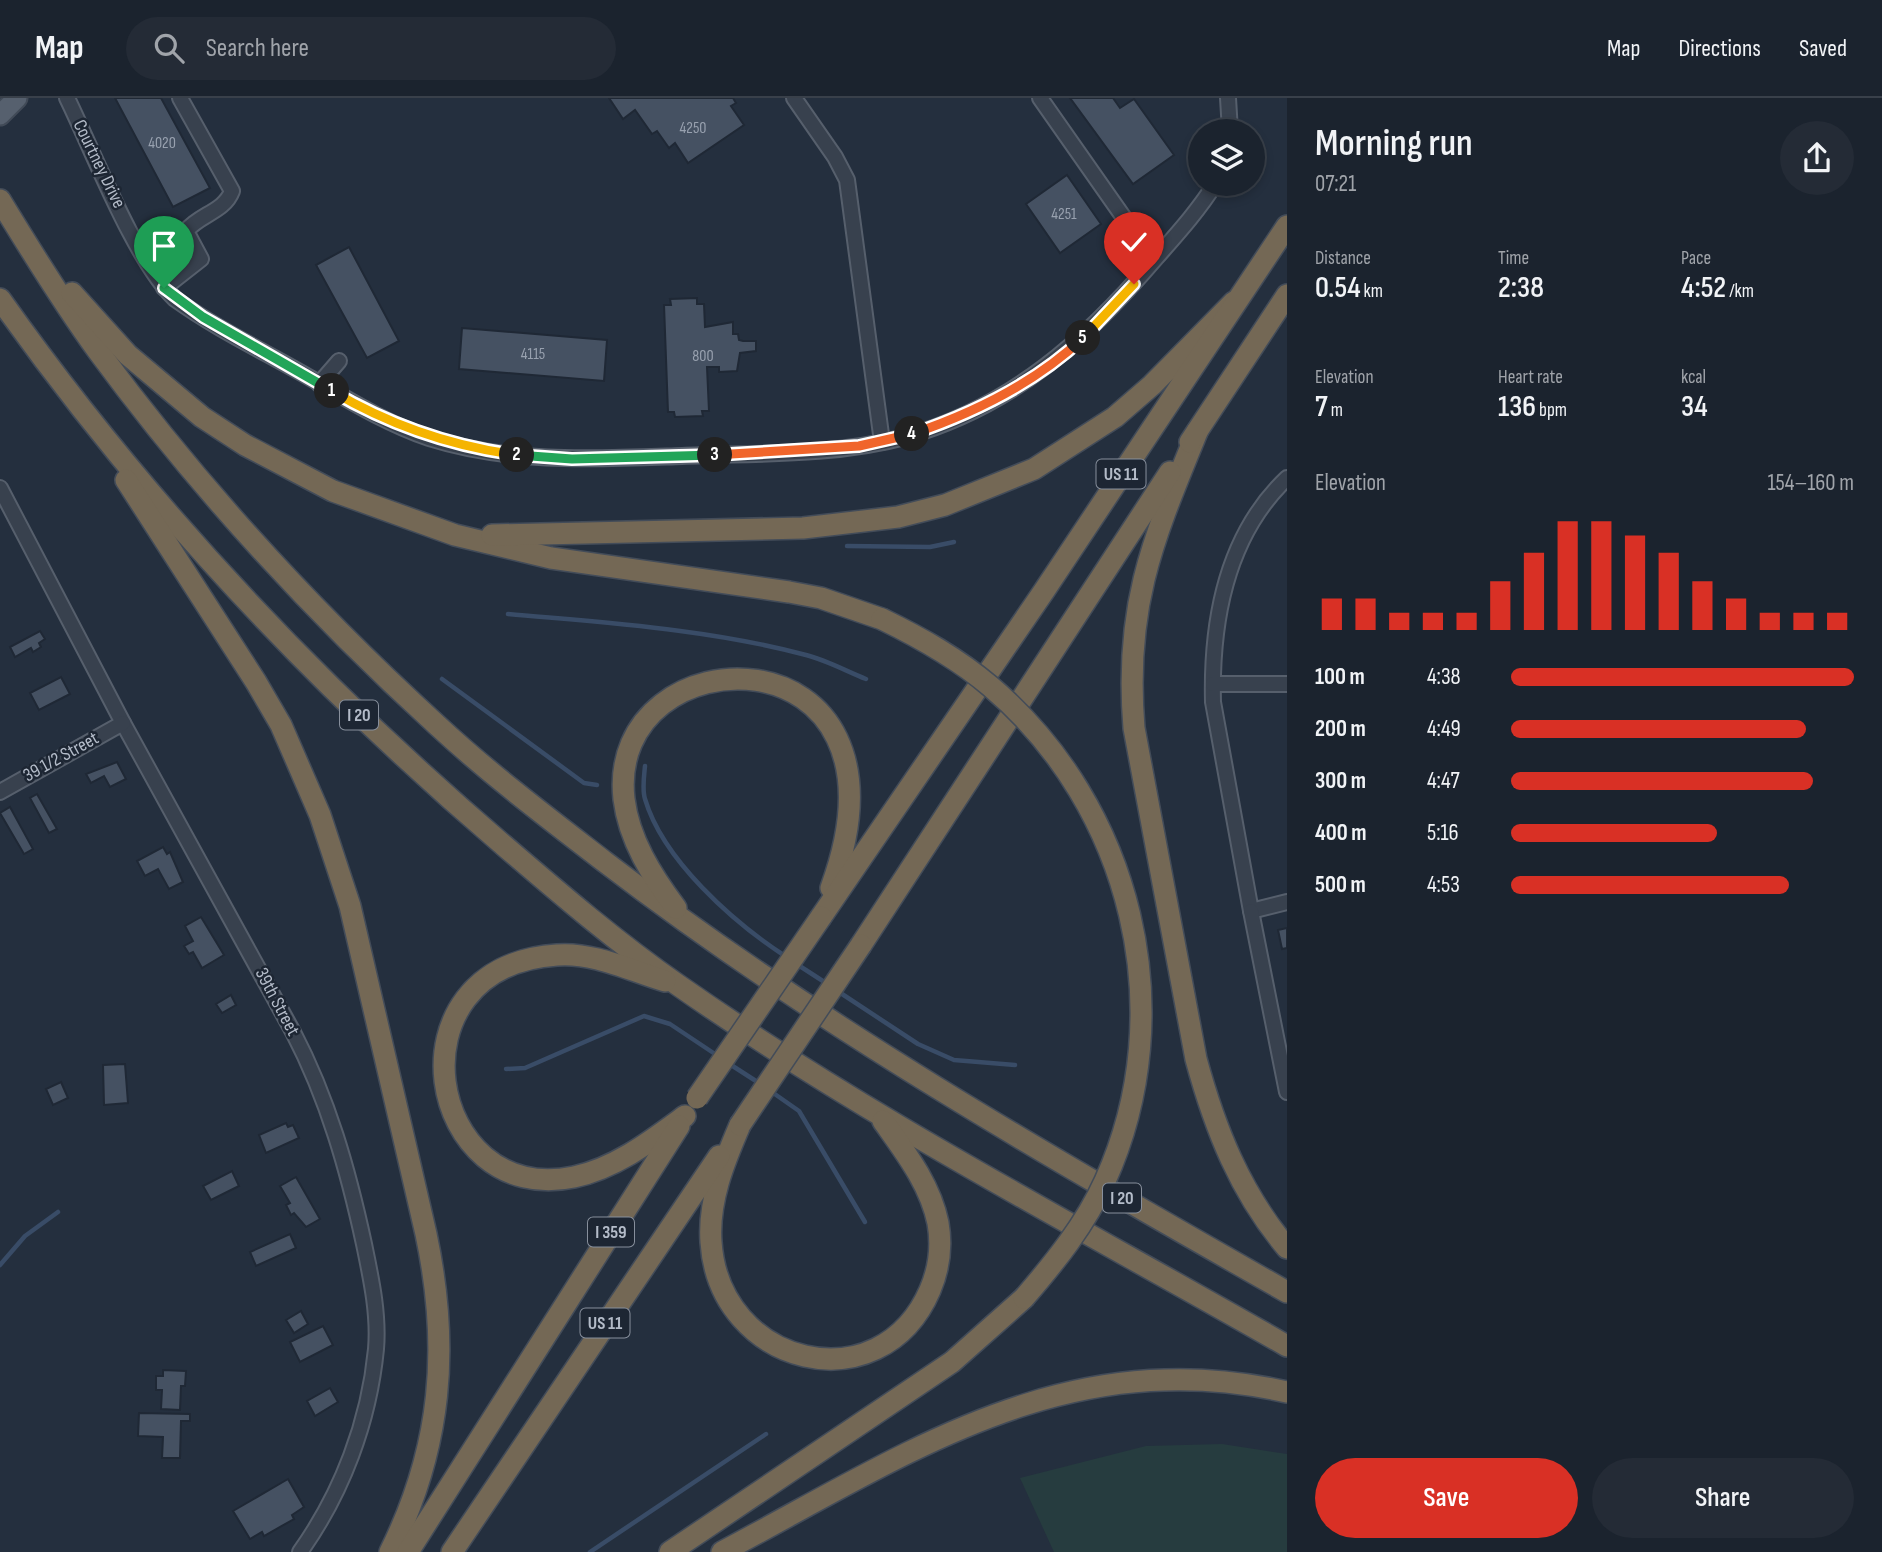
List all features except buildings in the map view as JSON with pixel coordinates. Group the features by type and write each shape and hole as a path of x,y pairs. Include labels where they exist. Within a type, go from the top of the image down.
{"highway":[{"name":"I 20","path":"0,200 97,350 187,462 281,570 440,728 526,802 690,927 957,1103 1287,1292"},
{"name":"US 11","path":"821,917 1037,602 1287,226"},
{"path":"20,232 128,355 202,417 245,445 333,491 455,535 551,558 810,596 882,619 940,649 992,688 1060,760 1107,843 1136,934 1143,1023 1126,1125 1115,1159 1092,1206 1068,1245 1024,1298 952,1362 670,1552"},
{"name":"US 11","path":"453,1552 861,945 1287,295"},
{"name":"I 20","path":"0,299 80,408 199,549 308,666 424,777 545,881 676,984 877,1114 1287,1346"},
{"path":"455,535 563,536 803,528 898,517 945,505 1034,469 1115,417 1152,386 1234,302"},
{"path":"80,408 281,725 320,814 350,906 431,1257 441,1329 439,1378 431,1438 407,1519 390,1552"},
{"path":"1197,432 1153,539 1140,585 1131,668 1134,728 1196,1059 1209,1105 1226,1151 1248,1194 1287,1248"},
{"path":"690,927 659,885 634,838 624,798 624,775 635,740 655,712 691,688 712,680 733,678 769,681 798,695 833,729 846,759 851,791 847,839 821,917"},
{"name":"I 359","path":"408,1552 685,1116 821,917"},
{"path":"676,984 582,957 560,954 523,960 486,980 460,1008 446,1037 442,1069 454,1116 472,1143 496,1164 526,1177 558,1180 590,1173 638,1150 685,1116"},
{"path":"740,1125 722,1167 713,1210 712,1256 722,1289 738,1316 761,1338 803,1356 836,1358 866,1352 895,1335 926,1299 937,1270 940,1238 927,1191 877,1114"},
{"path":"722,1552 940,1436 1028,1402 1076,1390 1174,1381 1223,1383 1287,1392"}],"street":[{"name":"Courtney Drive","path":"67,98 139,247 164,288 196,313 384,420 429,438 475,450 523,456 572,459 764,453 882,442 951,421 994,400 1074,346 1109,313 1207,196"},
{"path":"164,288 201,259 186,231 192,223 227,203 232,191 180,98"},
{"path":"794,98 835,157 846,180 882,442"},
{"path":"1040,98 1129,225"},
{"path":"1228,98 1229,119"},
{"path":"320,384 339,361"},
{"path":"1287,478 1266,497 1235,553 1224,588 1213,641 1213,702 1287,1092"},
{"name":"39th Street","path":"0,488 123,723 315,1074 335,1130 356,1208 375,1302 376,1349 352,1459 340,1488 300,1552"},
{"path":"1213,684 1287,684"},
{"name":"39 1/2 Street","path":"0,792 123,723"},
{"path":"1251,911 1287,902"}],"green space":[{"path":"1222,1444 1287,1454 1287,1552 1054,1552 1020,1478 1146,1446"}],"waterway":[{"path":"847,546 930,547 954,542"},
{"path":"508,614 658,628 732,639 814,657 866,679"},
{"path":"442,679 584,783 597,785"},
{"path":"645,766 645,799 654,822 683,867 744,926 785,956"},
{"path":"795,963 829,985"},
{"path":"839,992 918,1044 954,1060 1015,1065"},
{"path":"506,1069 525,1068 644,1016 670,1024 718,1056"},
{"path":"728,1063 759,1083"},
{"path":"769,1090 799,1111 865,1222"},
{"path":"0,1265 25,1236 58,1212"},
{"path":"590,1552 766,1434"}],"route":[{"path":"164,288 203,317 384,420 429,438 475,450 572,459 764,453 859,446 906,436 951,421 994,400 1035,375 1074,346 1109,313 1134,284"}]}
